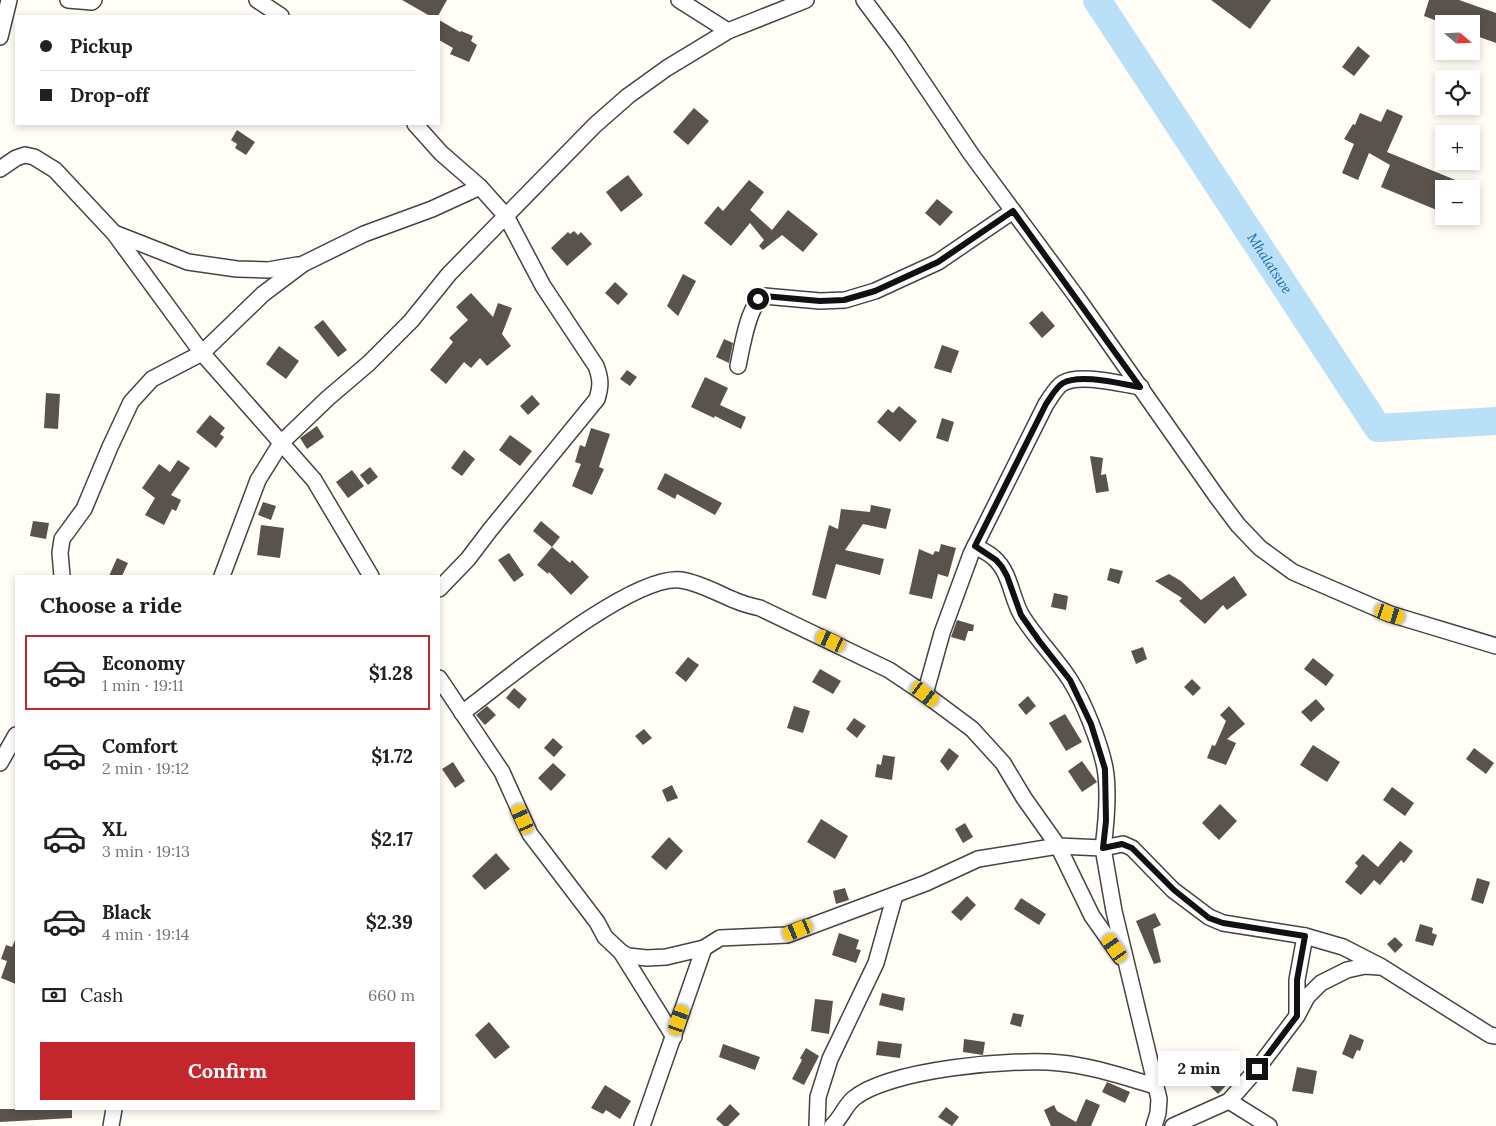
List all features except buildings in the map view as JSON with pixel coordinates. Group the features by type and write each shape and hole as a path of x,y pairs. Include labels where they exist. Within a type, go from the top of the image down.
{"street":[{"path":"0,37 9,0"},
{"path":"68,0 92,2 94,0"},
{"path":"257,0 280,15"},
{"path":"679,0 728,31"},
{"path":"222,575 258,480 281,444 328,398 369,363 411,321 449,274 595,126 628,96 667,68 728,31 806,0"},
{"path":"864,0 899,46 971,154 1238,525 1260,548 1293,572 1390,614 1496,646"},
{"path":"416,125 441,152 480,187 506,216 543,286 596,366 601,380 597,399 468,559 440,588"},
{"path":"0,169 16,158 25,155 34,157 54,170 114,233 202,353 314,480 370,575"},
{"path":"62,575 60,553 62,539 84,509 110,447 132,402 152,379 202,353 262,294 304,264 364,234 432,209 480,187"},
{"path":"738,366 752,311 758,299 764,296 828,301 844,300 875,291 938,262 1013,211"},
{"path":"114,233 188,262 253,270 283,269 304,264"},
{"path":"925,694 942,633 975,546 1046,404 1064,382 1077,379 1140,387"},
{"path":"975,546 996,560 1002,567 1021,615 1070,680 1091,724 1105,769 1106,821 1103,848 1114,910 1158,1099 1158,1113 1154,1126"},
{"path":"462,713 587,619 632,594 665,580 680,580 694,583 737,601 760,608 889,670 972,729 1003,763 1024,798 1058,846 1092,916 1126,964"},
{"path":"440,680 502,772 530,834 597,922 605,937 620,952 674,1037"},
{"path":"0,763 15,737"},
{"path":"620,952 628,956 666,958 704,948 720,938 787,935 926,883 978,860 1058,846 1103,848 1122,844 1132,848 1174,890 1209,918 1223,923 1305,936 1343,947 1382,967 1490,1035 1496,1036"},
{"path":"817,1126 818,1097 830,1059 876,963 895,895"},
{"path":"1297,1016 1297,980 1305,936"},
{"path":"642,1126 704,948"},
{"path":"1173,1126 1229,1101 1257,1069 1297,1016 1307,997 1321,982 1347,970 1365,966 1382,967"},
{"path":"832,1126 852,1100 868,1090 920,1072 1002,1063 1059,1063 1102,1070 1155,1086"},
{"path":"1229,1101 1269,1126"}],"waterway":[{"name":"Mhalatswe","path":"1097,0 1378,428 1496,421"}],"route":[{"path":"758,299 764,296 820,301 844,300 875,291 938,262 1013,211 1140,387 1088,379 1064,382 1058,387 1046,404 975,546 996,560 1002,567 1021,615 1070,680 1091,724 1105,769 1106,821 1103,848 1122,844 1132,848 1174,890 1209,918 1223,923 1305,936 1297,980 1297,1016 1257,1069"}]}
